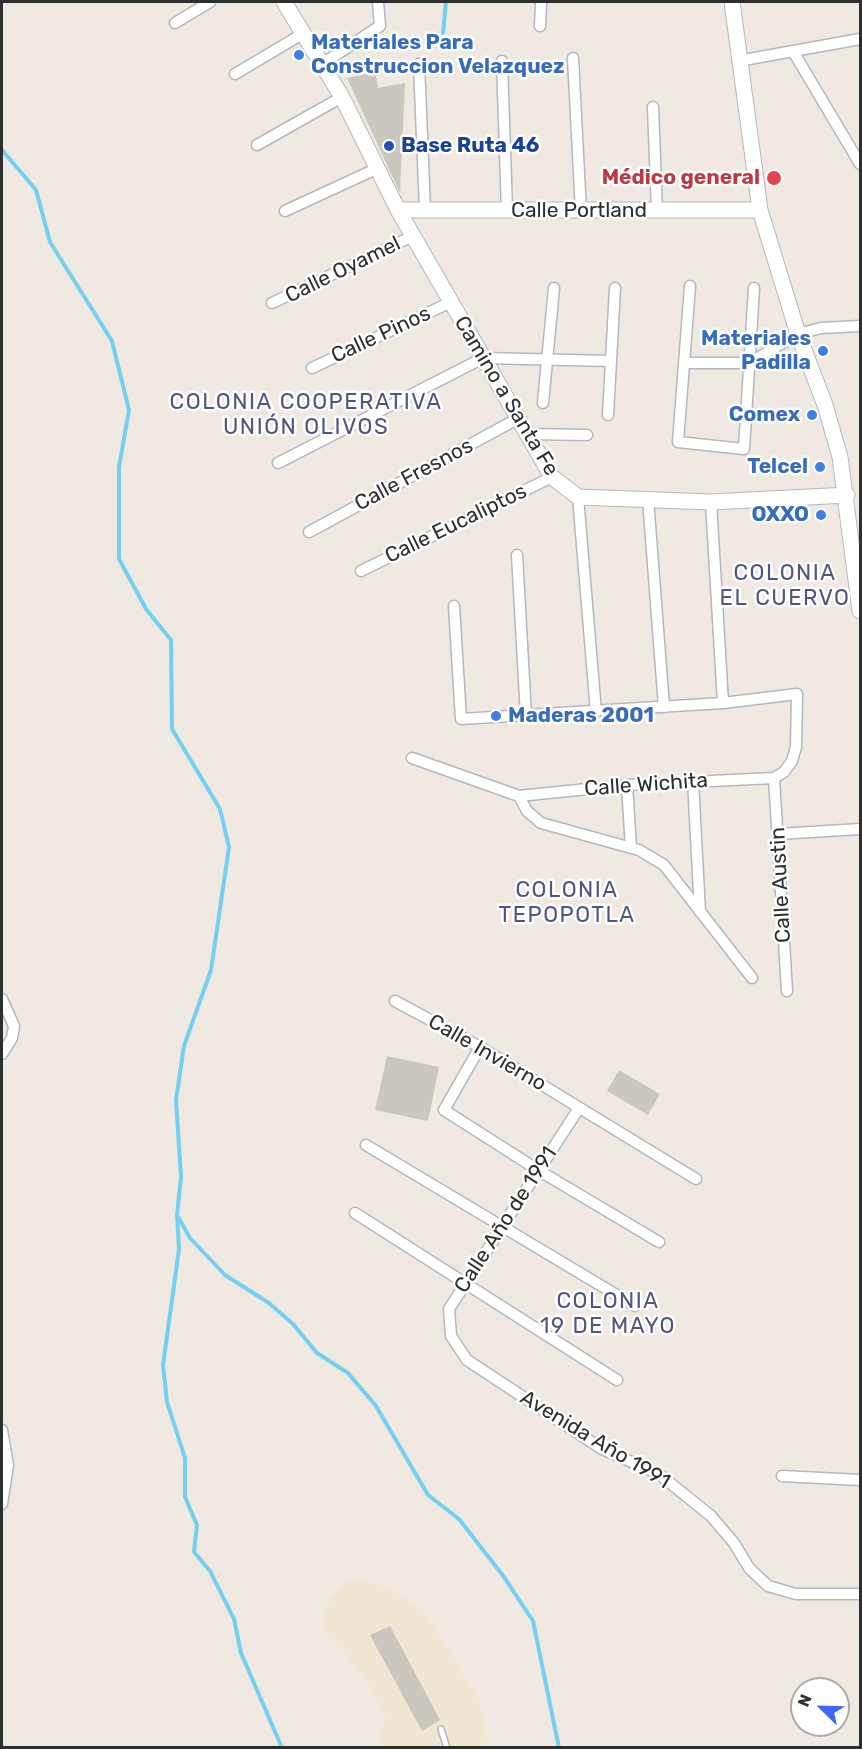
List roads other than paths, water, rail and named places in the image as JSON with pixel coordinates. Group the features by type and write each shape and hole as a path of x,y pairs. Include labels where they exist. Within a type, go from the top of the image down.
{"street":[{"path":"175,23 210,2"},
{"name":"Camino a Santa Fe","path":"285,2 342,97 398,210 552,477 578,497"},
{"path":"322,64 380,26 378,2"},
{"path":"540,26 542,2"},
{"path":"732,2 738,61 760,210 798,334 825,405 847,495 861,611"},
{"path":"235,74 304,33"},
{"path":"738,61 861,39"},
{"path":"794,52 861,164"},
{"path":"573,58 581,212"},
{"path":"502,61 507,211"},
{"path":"419,64 425,210"},
{"path":"257,145 342,97"},
{"path":"653,107 657,211"},
{"path":"285,211 378,168"},
{"name":"Calle Portland","path":"398,210 581,212 760,210"},
{"name":"Calle Oyamel","path":"272,303 413,236"},
{"path":"690,286 678,442 744,449 754,288"},
{"path":"543,403 554,288"},
{"path":"608,415 615,288"},
{"name":"Calle Pinos","path":"312,368 451,302"},
{"path":"684,363 749,363 798,334 821,328 861,326"},
{"path":"278,463 483,358 546,357 611,361"},
{"name":"Calle Fresnos","path":"309,532 519,418"},
{"path":"528,435 587,435"},
{"name":"Calle Eucaliptos","path":"361,571 552,477"},
{"path":"596,712 578,497 711,502 847,495"},
{"path":"648,499 664,707"},
{"path":"711,502 723,703"},
{"path":"517,555 526,717"},
{"path":"454,606 461,719 526,717 723,703 797,694 796,747 792,761 784,772 774,778"},
{"path":"412,758 519,796 527,810 541,823 631,848 664,866 752,978"},
{"name":"Calle Wichita","path":"519,796 627,785 774,778"},
{"name":"Calle Austin","path":"774,778 786,991"},
{"path":"693,781 700,912"},
{"path":"627,785 631,848"},
{"path":"778,834 861,830"},
{"path":"2,999 14,1026 12,1038 2,1054"},
{"name":"Calle Invierno","path":"395,1001 480,1047 696,1179"},
{"path":"480,1047 444,1110 538,1170 659,1242"},
{"name":"Calle Año de 1991","path":"451,1336 449,1309 579,1108"},
{"path":"366,1145 635,1306"},
{"path":"355,1213 617,1380"},
{"name":"Avenida Año 1991","path":"451,1336 467,1360 602,1449 659,1474 711,1516 734,1543 749,1568 768,1586 796,1594 861,1594"},
{"path":"2,1430 8,1465 2,1504"},
{"path":"782,1476 861,1480"}],"lane":[{"path":"441,1729 447,1748"}],"waterway":[{"path":"443,33 446,2"},
{"path":"2,150 36,190 50,242 112,341 129,410 119,467 119,559 146,609 171,640 172,729 220,809 229,847 211,970 184,1046 176,1100 181,1177 177,1215 179,1249 163,1365 167,1402 185,1458 185,1497 197,1525 194,1552 210,1571 234,1619 241,1653 282,1748"},
{"path":"177,1215 190,1238 225,1275 269,1303 293,1324 317,1353 348,1373 376,1406 428,1495 459,1519 504,1577 533,1621 559,1748"}],"place":[{"name":"Materiales Para Construccion Velazquez","path":"299,55"},
{"name":"Base Ruta 46","path":"389,146"},
{"name":"Médico general","path":"774,178"},
{"name":"Materiales Padilla","path":"823,351"},
{"name":"Comex","path":"812,415"},
{"name":"Telcel","path":"820,467"},
{"name":"OXXO","path":"821,515"},
{"name":"Maderas 2001","path":"496,716"}],"district":[{"name":"COLONIA COOPERATIVA UNIÓN OLIVOS","path":"306,416"},
{"name":"COLONIA EL CUERVO","path":"785,586"},
{"name":"COLONIA TEPOPOTLA","path":"567,904"},
{"name":"COLONIA 19 DE MAYO","path":"608,1314"}]}
